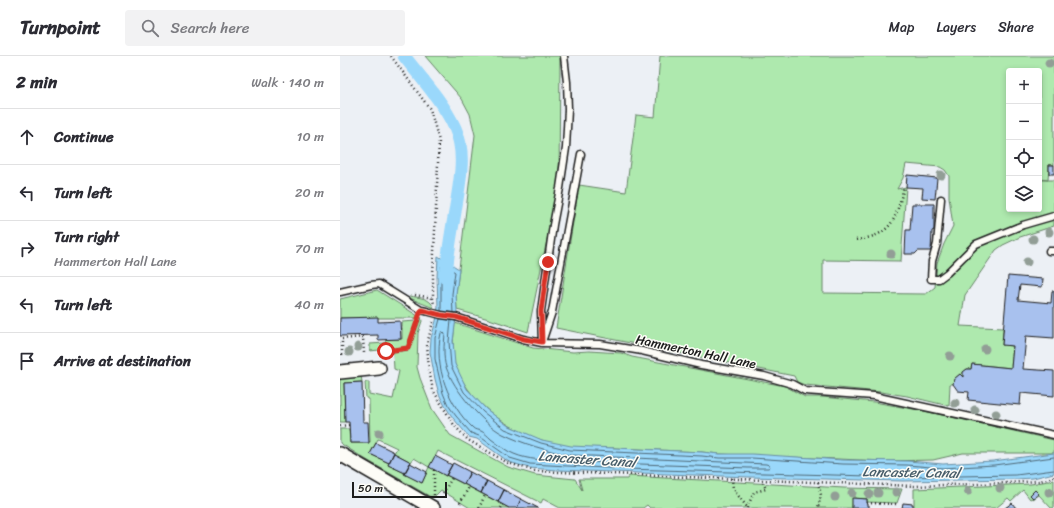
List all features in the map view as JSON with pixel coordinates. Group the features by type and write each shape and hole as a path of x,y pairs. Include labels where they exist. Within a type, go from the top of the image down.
{"street":[{"path":"340,372 379,368"},
{"path":"340,454 433,503"}],"lane":[{"path":"542,342 541,311 552,226 566,148 568,109 564,56"},
{"path":"542,342 552,312 581,154"},
{"path":"941,199 937,244 932,261 931,279 939,279 947,273 976,244 1054,216"},
{"name":"Hammerton Hall Lane","path":"340,292 371,284 379,284 423,310 456,317 524,339 542,342 600,344 642,351 702,366 764,376 792,384 805,391 874,396 1054,435"}],"path":[{"path":"391,56 430,109 439,141 432,298 434,308"},
{"path":"856,240 876,235 889,227 896,214 904,187"},
{"path":"386,351 408,348 423,310"},
{"path":"433,320 428,344 429,370 433,390 454,425 468,440 508,463 535,470 914,486 1033,481 1054,477"},
{"path":"342,354 342,339 363,337 364,353"},
{"path":"340,426 349,425"},
{"path":"433,503 434,470"},
{"path":"443,493 452,478"},
{"path":"732,478 733,489 747,508 754,492 766,489 762,480"},
{"path":"818,482 821,495 818,508"},
{"path":"460,503 469,487"},
{"path":"480,508 485,495"},
{"path":"867,503 897,504"}],"green space":[{"path":"425,56 560,56 559,181 528,332 457,310 456,294 475,135 470,114 462,99"},
{"path":"660,56 1054,56 1054,165 1049,165 1048,180 1054,180 1054,226 1020,237 996,250 965,295 960,326 1003,328 1002,345 1013,346 1011,368 972,364 971,369 967,369 963,372 963,377 960,374 954,379 953,384 950,384 949,406 907,396 881,392 805,385 797,382 794,376 556,328 579,185 626,192 636,115 655,117","holes":["906,164 940,167 945,170 949,176 949,197 953,226 937,263 935,287 926,294 823,293 823,260 901,261 906,187 897,189 903,178"]},
{"path":"377,290 418,316 417,318 340,318 340,299"},
{"path":"410,296 427,300 434,308 410,298"},
{"path":"421,317 422,321 418,333 417,367 432,409 450,435 508,467 535,475 575,479 582,490 579,479 627,479 629,476 844,488 902,489 897,503 867,502 867,499 853,498 852,508 650,508 647,505 643,508 560,508 543,499 541,503 438,451 430,467 509,508 470,508 441,490 435,496 429,496 340,443 340,429 349,429 350,443 370,442 369,399 366,398 365,382 369,382 369,394 393,399 399,371 394,369 393,352 409,350","holes":["378,439 397,448 394,453 411,462 414,458 429,467 422,483 388,465 389,463 370,454"]},
{"path":"416,321 407,347 370,351 370,344 385,343 386,339 402,339 402,322"},
{"path":"455,323 533,348 573,352 589,351 621,353 632,357 785,386 805,397 822,397 874,402 924,411 1054,440 1054,453 963,453 933,460 885,461 572,447 554,444 519,431 502,421 487,410 474,396 463,381 455,365 453,350"},
{"path":"361,376 362,382 344,383 345,422 340,422 340,377"},
{"path":"1054,480 1054,508 1051,508 1039,495 1033,499 1030,499 1023,490 1011,501 1008,498 996,508 914,508 914,489 1031,484"}],"water":[{"path":"438,256 459,269 456,294 457,310 453,341 455,364 467,389 486,409 507,425 542,440 571,446 719,454 752,454 843,460 908,461 943,464 993,461 1054,453 1054,473 1033,478 1016,479 903,481 558,470 529,468 509,462 477,439 469,437 453,418 439,394 430,352 431,338 438,307"}],"building":[{"path":"1049,165 1054,165 1054,174 1049,174"},
{"path":"907,175 937,178 935,199 922,198 923,188 906,187"},
{"path":"912,204 934,204 934,230 932,231 931,251 918,251 915,254 905,254 906,230 910,230"},
{"path":"1008,276 1043,279 1042,287 1020,285 1018,300 1051,303 1052,291 1054,291 1054,338 1026,336 1023,369 1054,371 1054,396 1021,393 1020,405 968,400 969,392 958,391 953,384 954,379 960,374 963,377 963,372 967,369 971,369 972,364 1011,368 1013,346 1002,345"},
{"path":"378,317 378,322 400,321 401,339 378,340 378,335 340,336 340,318"},
{"path":"362,382 363,422 368,422 369,443 350,443 349,422 345,422 344,383"},
{"path":"376,443 394,452 389,463 370,454"},
{"path":"394,453 411,462 405,473 388,465"},
{"path":"435,456 452,465 446,476 429,467"},
{"path":"410,463 427,472 422,483 404,474"},
{"path":"453,463 470,472 464,484 446,475"},
{"path":"470,472 487,481 481,493 464,484"},
{"path":"487,481 504,490 498,502 481,493"},
{"path":"504,490 521,499 517,508 509,508 498,502"},
{"path":"1035,490 1039,494 1033,498 1030,495"},
{"path":"852,498 867,499 867,505 869,505 869,508 852,508"},
{"path":"521,499 538,508 517,508"},
{"path":"903,503 913,504 913,508 902,508"},
{"path":"1012,503 1016,508 1005,508"}],"waterway":[{"name":"Lancaster Canal","path":"404,56 432,91 450,118 459,138 461,148 460,180 449,245 446,278"}],"route":[{"path":"386,351 408,348 421,310 456,317 524,339 542,342 541,311 548,262"}]}
